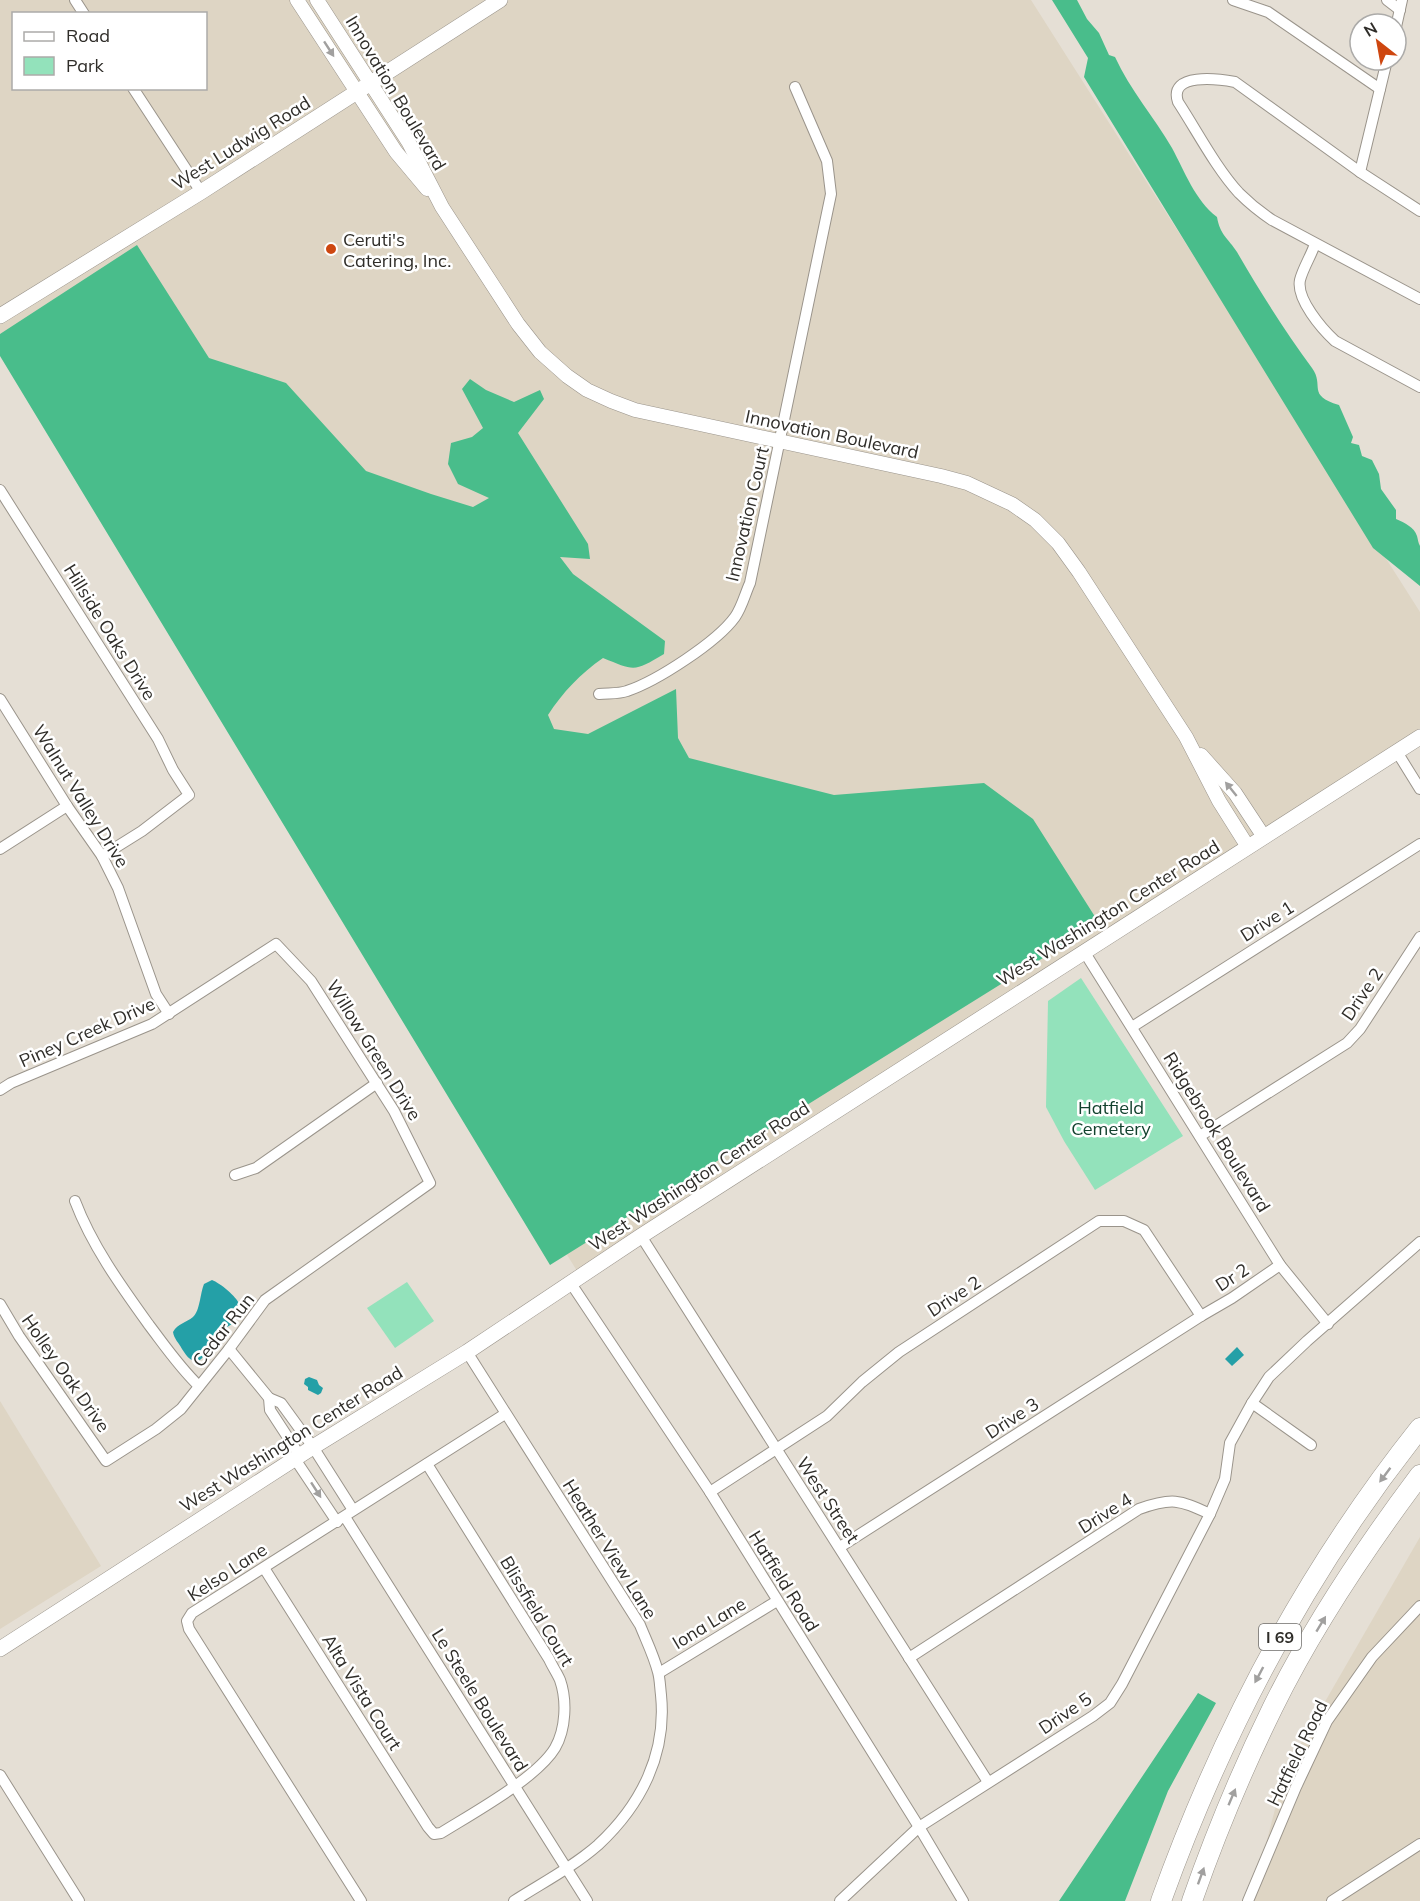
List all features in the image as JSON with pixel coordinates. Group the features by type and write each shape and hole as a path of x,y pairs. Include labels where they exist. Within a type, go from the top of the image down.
{"highway":[{"name":"I 69","path":"1161,1901 1183,1840 1246,1699 1290,1617 1366,1500 1420,1428"},
{"name":"I 69","path":"1192,1901 1231,1800 1274,1706 1347,1580 1420,1475"}],"main road":[{"name":"West Ludwig Road","path":"0,316 201,192 500,0"},
{"name":"West Washington Center Road","path":"0,1649 466,1352 641,1236 1420,737"}],"street":[{"name":"Innovation Boulevard","path":"297,0 396,152 442,207"},
{"name":"Innovation Boulevard","path":"318,0 410,143 442,207 518,324 540,352 587,390 635,410 780,440 967,483 1012,504 1035,520 1058,543 1186,737 1219,801 1248,847"},
{"path":"1233,0 1268,12 1380,89"},
{"path":"1387,0 1401,5"},
{"path":"1360,172 1384,72"},
{"path":"1420,211 1360,172 1235,82 1212,78 1193,79 1179,89 1176,96 1178,102 1239,192 1272,220 1420,299"},
{"name":"Innovation Court","path":"599,694 625,692 647,682 700,650 723,632 736,615 750,583 831,194 827,161 795,87"},
{"path":"134,90 201,192"},
{"path":"1315,244 1300,281 1300,292 1304,302 1320,324 1335,341 1420,387"},
{"name":"Hillside Oaks Drive","path":"0,490 158,739 173,770 189,795 142,831 102,856"},
{"name":"Walnut Valley Drive","path":"0,699 67,806 102,856 118,888 156,994 169,1014"},
{"name":"Innovation Boulevard","path":"1186,737 1235,793 1264,837"},
{"path":"1397,752 1420,789"},
{"path":"0,849 67,806"},
{"name":"Drive 1","path":"1132,1027 1420,844"},
{"name":"Drive 2","path":"1200,1136 1347,1043 1360,1029 1420,937"},
{"name":"Piney Creek Drive","path":"0,1090 11,1083 152,1024 276,944"},
{"name":"Willow Green Drive","path":"276,944 311,981 377,1083 394,1111 430,1183"},
{"name":"Ridgebrook Boulevard","path":"1085,953 1280,1265 1328,1324"},
{"path":"235,1175 256,1168 377,1083"},
{"name":"Cedar Run","path":"106,1461 156,1429 181,1409 265,1300 430,1183"},
{"path":"75,1201 84,1225 120,1285 187,1375 199,1386"},
{"name":"Drive 2","path":"710,1492 827,1416 899,1352 1099,1221 1124,1221 1144,1230 1201,1316"},
{"name":"West Street","path":"641,1236 988,1782"},
{"path":"1210,1514 1225,1479 1230,1443 1269,1377 1306,1341 1420,1242"},
{"name":"Dr 2","path":"1201,1316 1280,1265"},
{"name":"Hatfield Road","path":"570,1282 710,1492 963,1901"},
{"name":"Holley Oak Drive","path":"0,1304 19,1336 106,1461"},
{"name":"Drive 3","path":"840,1547 1201,1316"},
{"path":"229,1349 269,1398 270,1410 303,1454"},
{"name":"Heather View Lane","path":"466,1352 640,1625 659,1673 662,1707 662,1732 647,1781 629,1811 598,1844 566,1868 514,1901"},
{"path":"1252,1403 1311,1445"},
{"name":"Kelso Lane","path":"361,1901 189,1629 187,1621 192,1613 505,1414"},
{"name":"Le Steele Boulevard","path":"303,1454 345,1516 587,1901"},
{"name":"Le Steele Boulevard","path":"303,1454 345,1516"},
{"name":"Blissfield Court","path":"427,1464 549,1659 560,1680 564,1702 563,1725 555,1748 537,1769 441,1833 434,1834"},
{"name":"Drive 4","path":"909,1658 1139,1509 1160,1502 1182,1502 1210,1514"},
{"name":"Drive 5","path":"840,1901 919,1827 1110,1703 1210,1514"},
{"name":"Alta Vista Court","path":"264,1568 434,1834"},
{"name":"Iona Lane","path":"659,1673 777,1601"},
{"name":"Hatfield Road","path":"1251,1900 1296,1787 1327,1721 1372,1657 1420,1606"},
{"path":"0,1775 79,1901"},
{"path":"1332,1901 1420,1844"}],"shaded area":[{"path":"0,0 1031,0 1420,612 1420,732 577,1271 0,333"},
{"path":"0,1401 101,1566 0,1629"},
{"path":"1420,1537 1420,1901 1251,1901 1285,1771"}],"green space":[{"path":"1052,0 1077,0 1087,19 1099,33 1109,55 1115,57 1172,148 1197,194 1217,217 1222,232 1316,374 1319,394 1339,405 1353,437 1351,443 1359,445 1362,456 1372,460 1379,474 1381,489 1396,510 1396,519 1416,533 1420,546 1420,586 1373,548 1084,77 1088,58"},
{"path":"137,245 209,358 286,383 366,471 473,507 489,498 458,484 448,464 451,443 472,437 483,428 462,389 470,379 486,390 514,402 540,390 544,399 518,433 588,544 590,559 560,557 573,574 665,641 664,654 640,667 628,667 603,658 587,670 572,684 548,715 554,729 588,734 676,689 678,738 689,758 834,795 984,783 1033,819 1099,923 550,1265 0,356 0,334"},
{"name":"Hatfield Cemetery","path":"1081,978 1183,1136 1095,1190 1046,1107 1048,1001"},
{"path":"407,1282 434,1321 395,1348 367,1308"},
{"path":"1198,1693 1216,1703 1168,1791 1125,1901 1059,1901"}],"water":[{"path":"212,1280 228,1290 240,1305 232,1324 211,1337 201,1360 193,1361 175,1339 173,1332 195,1314 199,1307 204,1284"},
{"path":"1237,1347 1244,1355 1232,1366 1225,1359"},
{"path":"309,1377 317,1380 323,1388 318,1395 308,1390 304,1384 305,1379"}],"place":[{"name":"Ceruti's Catering, Inc.","path":"331,249"}]}
